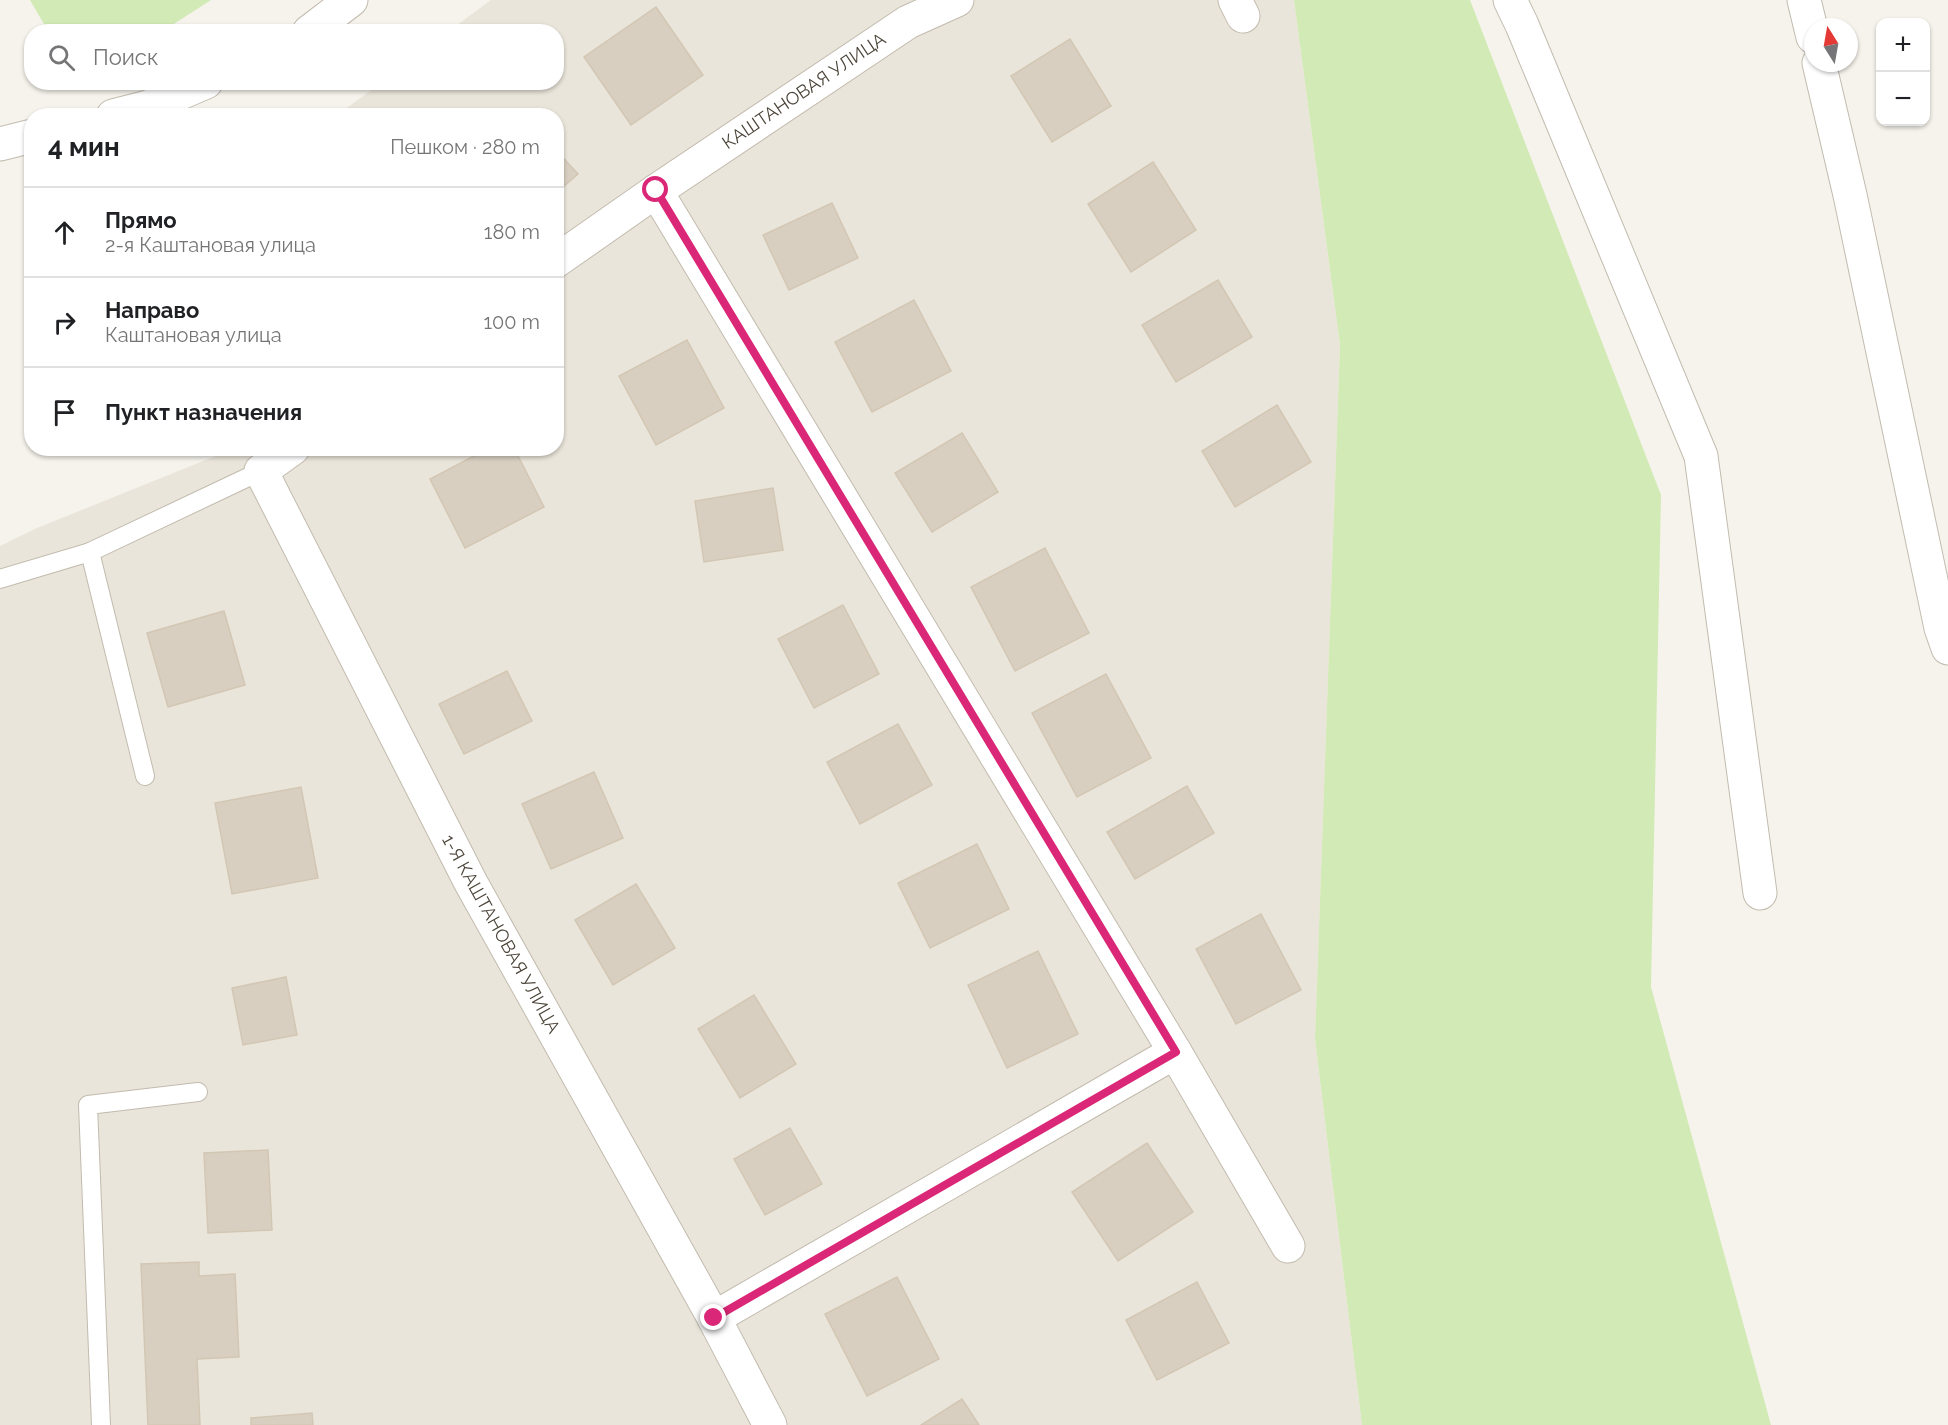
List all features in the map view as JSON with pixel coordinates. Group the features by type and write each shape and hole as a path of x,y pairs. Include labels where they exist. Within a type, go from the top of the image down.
{"street":[{"path":"320,24 351,0"},
{"name":"КАШТАНОВАЯ УЛИЦА","path":"656,190 908,22 957,0"},
{"path":"1510,0 1701,456 1760,893"},
{"path":"1804,0 1808,18"},
{"path":"1821,72 1850,195 1941,628 1948,648"},
{"path":"144,108 187,90"},
{"path":"0,144 24,138"},
{"path":"564,255 656,190 1176,1052 1288,1246"},
{"path":"261,471 282,456"},
{"name":"1-Я КАШТАНОВАЯ УЛИЦА","path":"261,471 471,883 714,1318 770,1425"},
{"path":"714,1318 1176,1052"}],"lane":[{"path":"0,579 90,552 261,471"},
{"path":"90,552 145,776"},
{"path":"101,1425 88,1105 198,1092"}],"shaded area":[{"path":"491,0 1294,0 1340,345 1315,1039 1362,1425 0,1425 0,546 37,528 216,456 564,456 564,108 347,108 371,90 564,90 564,24 458,24"}],"green space":[{"path":"30,0 211,0 174,24 44,24"},
{"path":"1294,0 1470,0 1661,495 1651,987 1771,1425 1362,1425 1315,1039 1340,345"}],"building":[{"path":"656,7 703,75 631,125 584,57"},
{"path":"1070,39 1111,106 1052,142 1011,76"},
{"path":"564,159 578,174 564,186"},
{"path":"1153,162 1196,230 1131,272 1088,204"},
{"path":"832,203 858,258 789,290 763,235"},
{"path":"1218,280 1252,337 1176,382 1142,325"},
{"path":"914,300 951,371 872,412 835,342"},
{"path":"687,340 724,408 656,445 619,376"},
{"path":"1277,405 1311,462 1235,507 1202,451"},
{"path":"962,433 998,492 932,532 895,473"},
{"path":"474,456 518,456 544,507 465,548 430,479"},
{"path":"773,488 783,550 704,562 695,501"},
{"path":"1045,548 1089,633 1015,671 971,587"},
{"path":"843,605 879,674 814,708 778,639"},
{"path":"224,611 245,685 168,707 147,633"},
{"path":"507,671 532,721 464,754 439,704"},
{"path":"1106,674 1151,758 1077,797 1032,713"},
{"path":"898,724 932,785 860,824 827,762"},
{"path":"594,772 623,838 551,869 522,804"},
{"path":"1187,786 1214,833 1135,879 1107,832"},
{"path":"301,787 318,878 232,894 215,803"},
{"path":"977,844 1009,909 930,948 898,883"},
{"path":"636,884 675,948 613,985 575,920"},
{"path":"1261,914 1301,990 1236,1024 1196,949"},
{"path":"1038,951 1078,1034 1007,1068 968,985"},
{"path":"286,977 297,1035 243,1045 232,988"},
{"path":"754,995 796,1064 740,1098 698,1029"},
{"path":"790,1128 822,1184 765,1215 734,1159"},
{"path":"1147,1143 1193,1212 1118,1261 1072,1192"},
{"path":"268,1150 272,1230 208,1233 204,1153"},
{"path":"199,1262 199,1276 235,1274 239,1357 197,1359 200,1425 148,1425 141,1264"},
{"path":"897,1277 939,1359 867,1396 825,1314"},
{"path":"1197,1282 1229,1343 1157,1380 1126,1320"},
{"path":"962,1399 979,1425 921,1425"},
{"path":"312,1413 313,1425 251,1425 251,1418"}],"route":[{"path":"656,190 1176,1052 714,1318"}]}
